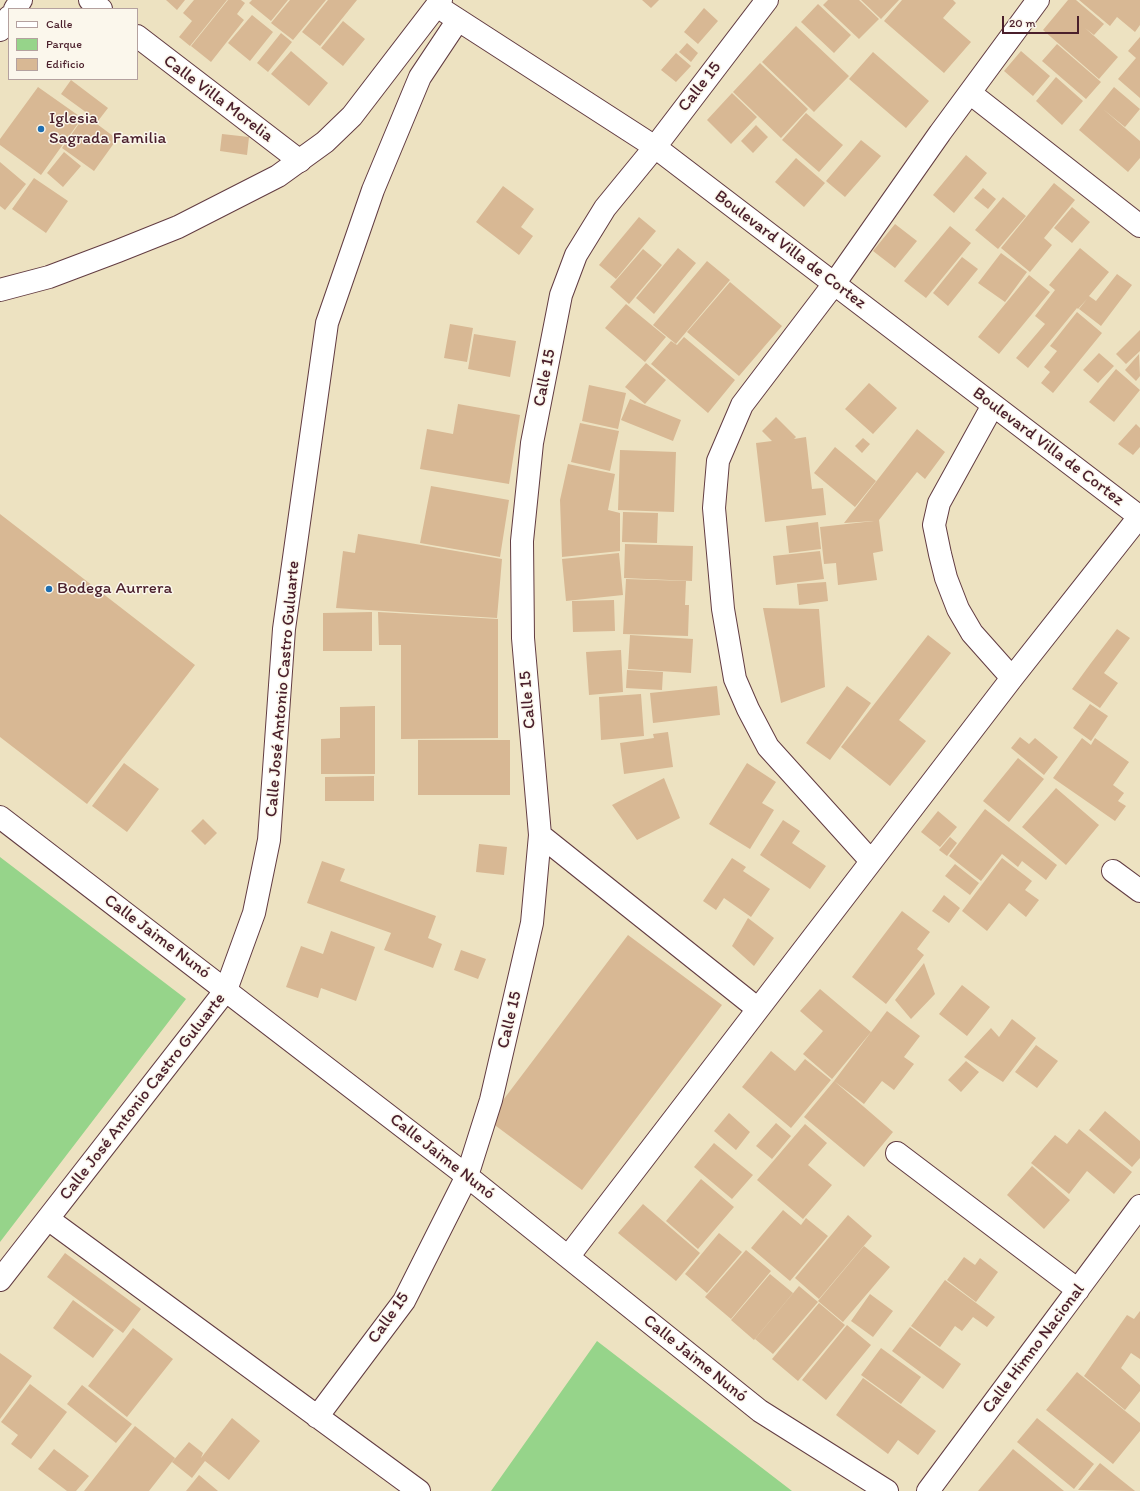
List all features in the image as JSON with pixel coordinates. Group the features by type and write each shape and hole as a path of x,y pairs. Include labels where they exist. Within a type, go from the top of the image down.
{"street":[{"path":"90,0 100,8"},
{"name":"Calle 15","path":"317,1417 404,1301 467,1176 492,1100 532,923 540,835 523,638 522,541 532,443 561,295 576,255 605,208 655,147 767,0"},
{"path":"872,861 768,747 748,709 735,679 723,609 714,508 718,461 742,405 834,284 936,139 1038,0"},
{"path":"0,290 49,277 118,252 178,227 278,176 325,142 352,116 435,2"},
{"name":"Boulevard Villa de Cortez","path":"435,2 458,20 655,147 1140,517"},
{"path":"0,30 8,18"},
{"name":"Calle José Antonio Castro Guluarte","path":"0,1280 226,990 254,913 269,840 284,629 327,323 373,190 420,77 458,20"},
{"name":"Calle Villa Morelia","path":"138,37 300,161"},
{"path":"970,93 1138,220"},
{"path":"993,405 939,503 934,525 946,578 958,609 972,633 1012,678"},
{"path":"568,1258 1012,678 1140,517"},
{"name":"Calle Jaime Nunó","path":"0,817 467,1176 760,1411 887,1491"},
{"path":"540,835 758,1009"},
{"path":"1113,871 1140,892"},
{"path":"897,1153 1078,1290"},
{"name":"Calle Himno Nacional","path":"928,1491 1140,1206"},
{"path":"48,1219 419,1491"}],"green space":[{"path":"0,857 186,999 0,1242"},
{"path":"597,1341 792,1491 491,1491"}],"building":[{"path":"166,0 185,0 177,10"},
{"path":"194,0 227,0 190,46 179,37 192,21 183,13"},
{"path":"228,0 241,0 245,3 237,14 244,20 211,62 191,46"},
{"path":"252,0 288,0 271,21 249,3"},
{"path":"290,0 326,0 293,40 271,23"},
{"path":"328,0 357,0 320,46 302,32"},
{"path":"642,0 659,0 651,8"},
{"path":"828,0 859,0 879,19 859,39 823,5"},
{"path":"861,0 899,0 881,19"},
{"path":"902,0 953,0 956,3 943,18 971,42 944,73 884,21"},
{"path":"1068,0 1076,0 1104,24 1094,35 1085,28 1118,57 1099,79 1043,30"},
{"path":"1079,0 1140,0 1140,25 1135,32 1117,17 1110,26"},
{"path":"818,4 851,35 834,53 801,22"},
{"path":"704,8 718,21 698,44 684,32"},
{"path":"252,15 273,32 250,61 228,43"},
{"path":"343,21 365,39 343,66 321,48"},
{"path":"796,26 849,76 814,112 762,62"},
{"path":"281,33 292,42 268,72 257,63"},
{"path":"1140,37 1140,98 1118,79 1136,58 1128,51"},
{"path":"687,43 698,53 691,62 679,52"},
{"path":"1057,44 1101,82 1086,99 1042,61"},
{"path":"291,51 328,83 309,106 271,74"},
{"path":"1021,51 1050,76 1033,96 1004,71"},
{"path":"873,52 929,101 906,128 849,79"},
{"path":"676,53 691,66 676,82 661,70"},
{"path":"760,63 808,109 781,138 733,92"},
{"path":"1056,77 1083,101 1062,125 1036,101"},
{"path":"71,80 108,108 98,121 61,94"},
{"name":"Iglesia Sagrada Familia","path":"38,87 82,118 41,175 0,145 0,139"},
{"path":"1114,87 1140,109 1125,127 1103,109 1140,141 1140,158 1128,172 1079,130"},
{"path":"732,93 757,117 731,144 707,120"},
{"path":"806,113 843,145 819,172 782,140"},
{"path":"85,115 117,139 94,171 62,148"},
{"path":"756,125 768,137 753,153 741,141"},
{"path":"222,134 249,137 247,155 220,151"},
{"path":"861,140 881,156 845,197 826,181"},
{"path":"64,152 81,166 63,187 47,173"},
{"path":"966,155 987,173 954,213 933,195"},
{"path":"796,158 825,183 804,207 775,182"},
{"path":"0,162 26,184 5,210 0,206"},
{"path":"34,178 68,201 46,233 12,209"},
{"path":"1054,183 1075,200 1044,238 1052,245 1030,272 1001,248"},
{"path":"503,186 534,209 521,227 533,236 519,255 476,222"},
{"path":"983,188 996,199 988,209 974,198"},
{"path":"1003,197 1026,216 998,249 975,230"},
{"path":"1072,207 1090,222 1072,243 1054,228"},
{"path":"639,217 656,231 616,279 599,265"},
{"path":"895,224 917,241 895,268 873,251"},
{"path":"950,226 971,243 926,298 904,281"},
{"path":"678,248 696,263 654,314 636,298"},
{"path":"1080,248 1109,272 1089,296 1096,301 1117,274 1132,285 1101,326 1079,309 1087,299 1078,309 1077,308 1028,368 1016,358 1045,324 1035,316 1055,290 1049,285"},
{"path":"643,249 662,265 629,304 610,287"},
{"path":"1001,253 1027,272 1005,302 978,283"},
{"path":"962,257 978,269 948,306 933,293"},
{"path":"707,261 730,280 676,344 653,325"},
{"path":"1029,275 1050,292 999,354 978,337"},
{"path":"730,282 782,326 739,376 687,332"},
{"path":"626,304 666,337 645,362 605,328"},
{"path":"1077,312 1102,333 1053,393 1041,383 1050,372 1044,367 1057,351 1050,346"},
{"path":"450,324 473,328 467,362 444,358"},
{"path":"1140,330 1140,351 1126,364 1116,354"},
{"path":"474,334 516,341 510,377 468,369"},
{"path":"684,337 735,380 708,413 651,364 671,341 677,345"},
{"path":"1099,353 1114,366 1098,383 1083,370"},
{"path":"1139,354 1140,376 1136,381 1125,370"},
{"path":"646,363 666,380 645,404 625,387"},
{"path":"1116,369 1140,390 1114,422 1089,402"},
{"path":"869,383 897,408 873,434 845,409"},
{"path":"589,385 626,393 618,429 582,421"},
{"path":"630,399 681,420 673,441 621,420"},
{"path":"458,404 520,415 509,484 420,469 427,429 453,434"},
{"path":"776,417 796,437 794,439 806,437 812,489 823,488 826,515 765,522 756,443 772,441 762,431"},
{"path":"580,423 619,431 610,471 571,462"},
{"path":"1136,424 1140,428 1140,447 1133,455 1118,444"},
{"path":"917,429 945,452 925,479 917,472 879,520 883,551 873,553 877,580 838,585 836,563 824,564 820,527 874,521 844,523"},
{"path":"863,438 870,444 862,453 855,446"},
{"path":"835,447 876,481 855,507 814,473"},
{"path":"620,450 676,452 674,512 618,510"},
{"path":"568,464 615,474 608,510 620,513 620,551 562,557 560,500"},
{"path":"431,486 509,500 500,557 420,543"},
{"path":"623,512 658,513 657,543 622,542"},
{"name":"Bodega Aurrera","path":"0,514 195,665 87,804 0,737"},
{"path":"818,522 821,549 789,553 786,526"},
{"path":"358,534 502,559 497,618 336,608 343,551 355,553"},
{"path":"625,544 693,546 692,581 624,578"},
{"path":"820,551 824,579 776,585 773,556"},
{"path":"619,553 623,595 566,601 562,559"},
{"path":"626,579 686,581 685,605 689,605 688,636 623,634"},
{"path":"826,582 828,601 799,605 797,584"},
{"path":"614,600 615,631 573,632 572,601"},
{"path":"763,608 819,609 825,687 781,703"},
{"path":"372,612 372,651 323,651 323,613"},
{"path":"378,612 498,619 498,738 401,739 401,645 379,645"},
{"path":"1117,629 1130,638 1104,673 1118,683 1100,708 1072,689"},
{"path":"630,635 693,639 691,673 628,669"},
{"path":"928,635 951,653 899,720 926,741 890,786 841,747"},
{"path":"621,650 623,692 589,695 586,652"},
{"path":"627,670 663,672 662,690 626,688"},
{"path":"717,686 720,715 653,723 650,693"},
{"path":"847,686 871,703 830,760 806,743"},
{"path":"641,694 644,736 601,740 599,697"},
{"path":"1090,704 1108,716 1091,741 1073,728"},
{"path":"375,706 375,774 321,774 321,739 340,738 340,707"},
{"path":"668,732 673,767 624,774 620,743 654,738 653,734"},
{"path":"1020,737 1029,744 1035,738 1058,757 1044,775 1011,748"},
{"path":"1082,738 1091,745 1095,738 1129,762 1113,785 1124,793 1118,801 1126,806 1115,821 1053,778"},
{"path":"418,740 510,740 510,795 418,795"},
{"path":"1018,758 1044,779 1009,822 983,801"},
{"path":"124,763 159,789 127,832 92,806"},
{"path":"747,763 776,782 762,803 774,810 750,849 709,824"},
{"path":"374,776 374,801 325,801 325,777"},
{"path":"664,778 680,818 637,840 612,805"},
{"path":"1056,788 1099,825 1066,865 1022,827"},
{"path":"985,809 1057,865 1046,880 1022,861 1018,867 1002,854 981,881 949,856"},
{"path":"938,811 957,827 940,847 921,832"},
{"path":"203,819 217,833 205,845 191,831"},
{"path":"783,820 800,831 792,843 826,866 810,889 760,855"},
{"path":"950,837 957,843 947,856 939,850"},
{"path":"479,844 507,847 504,875 476,872"},
{"path":"732,858 746,867 743,871 770,889 751,917 724,898 716,910 703,901"},
{"path":"1002,858 1032,881 1025,890 1039,900 1026,917 1009,903 987,931 962,911"},
{"path":"322,861 345,869 340,881 436,916 428,938 442,944 433,968 384,950 391,933 307,903"},
{"path":"955,864 979,883 970,895 945,876"},
{"path":"944,895 960,908 949,923 932,911"},
{"path":"902,911 930,932 917,949 924,955 886,1004 852,977"},
{"path":"748,918 774,938 754,966 732,946"},
{"path":"331,931 375,947 356,1001 321,988 318,998 286,987 301,946 323,954"},
{"path":"628,935 722,1005 582,1190 488,1120"},
{"path":"461,950 486,959 478,979 454,970"},
{"path":"924,963 935,994 911,1019 895,1000"},
{"path":"962,985 990,1007 967,1036 939,1014"},
{"path":"820,989 871,1032 832,1079 803,1054 823,1031 800,1011"},
{"path":"887,1011 920,1036 904,1057 914,1064 894,1090 882,1081 864,1104 834,1081"},
{"path":"1012,1019 1036,1038 1003,1082 964,1057 991,1028 999,1037"},
{"path":"1036,1045 1058,1061 1037,1088 1015,1072"},
{"path":"771,1051 795,1071 805,1059 831,1080 791,1128 742,1087"},
{"path":"966,1061 979,1072 961,1092 948,1080"},
{"path":"834,1081 893,1132 864,1167 804,1117"},
{"path":"1105,1111 1140,1141 1140,1158 1132,1167 1089,1130"},
{"path":"729,1113 750,1132 736,1150 714,1131"},
{"path":"776,1123 791,1136 772,1159 756,1146"},
{"path":"805,1124 827,1143 808,1165 832,1185 803,1219 757,1180"},
{"path":"1079,1129 1132,1172 1114,1194 1087,1171 1069,1194 1031,1163 1055,1135 1067,1144"},
{"path":"714,1143 753,1175 732,1199 694,1167"},
{"path":"1032,1166 1070,1200 1044,1229 1007,1195"},
{"path":"701,1179 734,1207 698,1249 666,1221"},
{"path":"643,1204 700,1253 676,1281 618,1233"},
{"path":"783,1210 801,1225 806,1218 828,1236 790,1281 751,1248"},
{"path":"848,1215 872,1236 819,1299 795,1278"},
{"path":"719,1233 742,1252 707,1293 685,1274"},
{"path":"864,1246 890,1267 843,1322 818,1301"},
{"path":"746,1250 771,1271 731,1319 705,1297"},
{"path":"65,1253 141,1309 123,1333 47,1277"},
{"path":"964,1257 975,1265 980,1258 998,1272 976,1302 947,1280"},
{"path":"770,1274 793,1293 754,1340 731,1320"},
{"path":"945,1280 995,1317 987,1327 973,1317 962,1331 955,1326 940,1347 911,1326"},
{"path":"799,1286 818,1302 773,1354 755,1339"},
{"path":"870,1294 893,1311 873,1337 851,1321"},
{"path":"73,1300 114,1330 93,1358 53,1328"},
{"path":"819,1303 845,1325 798,1381 772,1359"},
{"path":"1140,1311 1140,1359 1131,1353 1121,1368 1140,1385 1140,1391 1125,1410 1084,1376 1127,1315 1134,1319"},
{"path":"847,1325 871,1345 826,1400 802,1380"},
{"path":"910,1327 961,1364 943,1389 892,1351"},
{"path":"133,1328 173,1359 127,1417 88,1386"},
{"path":"881,1348 921,1377 901,1404 861,1375"},
{"path":"0,1353 32,1376 0,1419"},
{"path":"1077,1372 1140,1423 1140,1431 1113,1464 1046,1410"},
{"path":"863,1378 936,1431 918,1455 898,1440 888,1454 836,1415"},
{"path":"30,1384 67,1412 31,1459 11,1444 18,1435 1,1422"},
{"path":"82,1385 132,1424 116,1443 67,1404"},
{"path":"232,1418 260,1441 229,1480 205,1461 192,1478 172,1462 189,1442 203,1453 201,1458"},
{"path":"1037,1418 1094,1464 1074,1489 1017,1442"},
{"path":"135,1426 175,1458 149,1491 84,1491"},
{"path":"54,1449 89,1476 76,1491 67,1491 38,1469"},
{"path":"1013,1449 1064,1491 978,1491"},
{"path":"1100,1463 1135,1491 1078,1490"},
{"path":"199,1475 218,1491 186,1491"}],"place":[{"name":"Iglesia Sagrada Familia","path":"41,129"},
{"name":"Bodega Aurrera","path":"49,589"}]}
